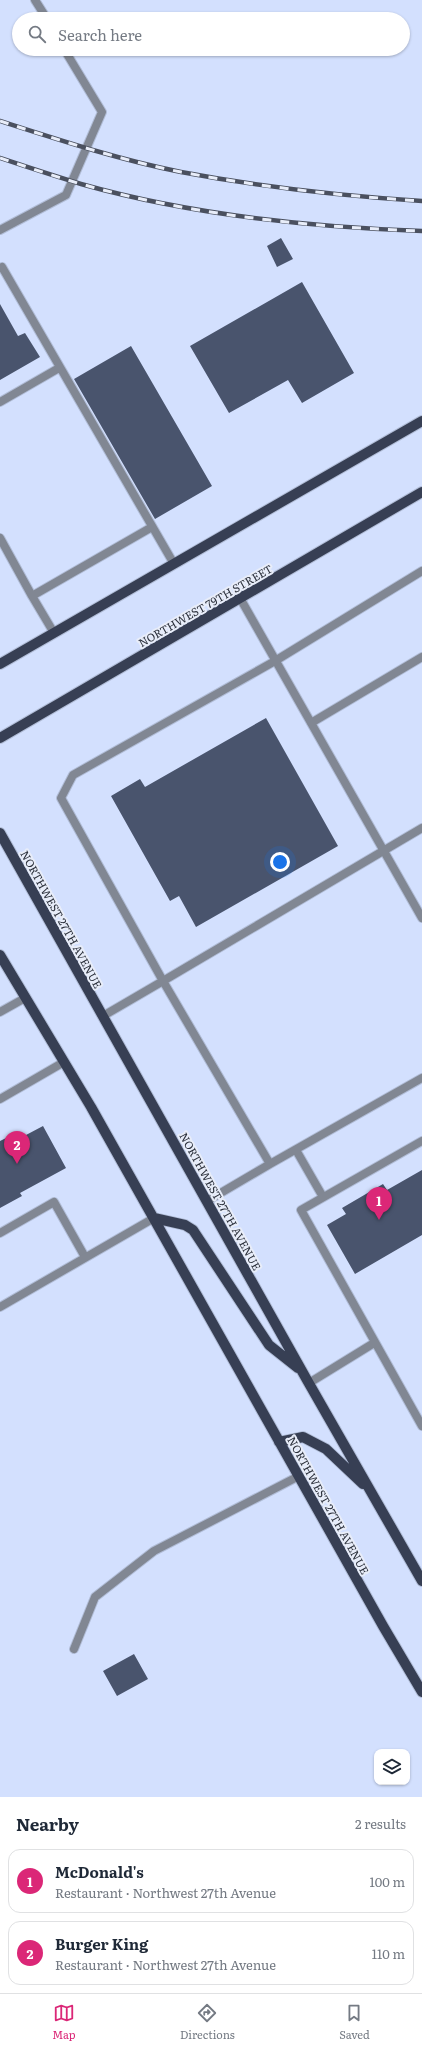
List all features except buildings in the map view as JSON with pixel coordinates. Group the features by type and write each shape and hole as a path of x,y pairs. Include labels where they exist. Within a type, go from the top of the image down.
{"main road":[{"path":"0,664 422,421"},
{"name":"NORTHWEST 79TH STREET","path":"0,738 422,492"},
{"name":"NORTHWEST 27TH AVENUE","path":"0,833 302,1372 422,1581"},
{"name":"NORTHWEST 27TH AVENUE","path":"0,955 154,1218 279,1442 422,1692"},
{"path":"154,1218 185,1225 193,1230 269,1345 302,1372"},
{"path":"279,1442 303,1437 326,1449 370,1490"}],"street":[{"path":"35,0 42,12"},
{"path":"0,230 66,195 102,112 68,56"},
{"path":"0,268 2,267 59,368 174,564"},
{"path":"0,402 59,368"},
{"path":"32,596 152,527"},
{"path":"0,538 54,633"},
{"path":"270,1164 163,980 61,798 73,775 275,661 422,572"},
{"path":"240,598 422,918"},
{"path":"310,723 422,657"},
{"path":"103,1016 422,828"},
{"path":"0,1012 25,998"},
{"path":"0,1099 64,1062"},
{"path":"207,1201 422,1078"},
{"path":"422,1141 301,1210 374,1343 422,1426"},
{"path":"296,1150 323,1197"},
{"path":"0,1233 54,1202 85,1257"},
{"path":"0,1307 154,1218"},
{"path":"309,1383 374,1343"},
{"path":"74,1649 95,1597 154,1551 299,1476"}],"railway":[{"path":"0,121 112,156 181,172 301,190 422,201"},
{"path":"0,158 81,184 165,204 250,218 293,223 422,231"}],"place":[{"name":"Burger King","path":"17,1164"},
{"name":"McDonald's","path":"379,1220"}]}
